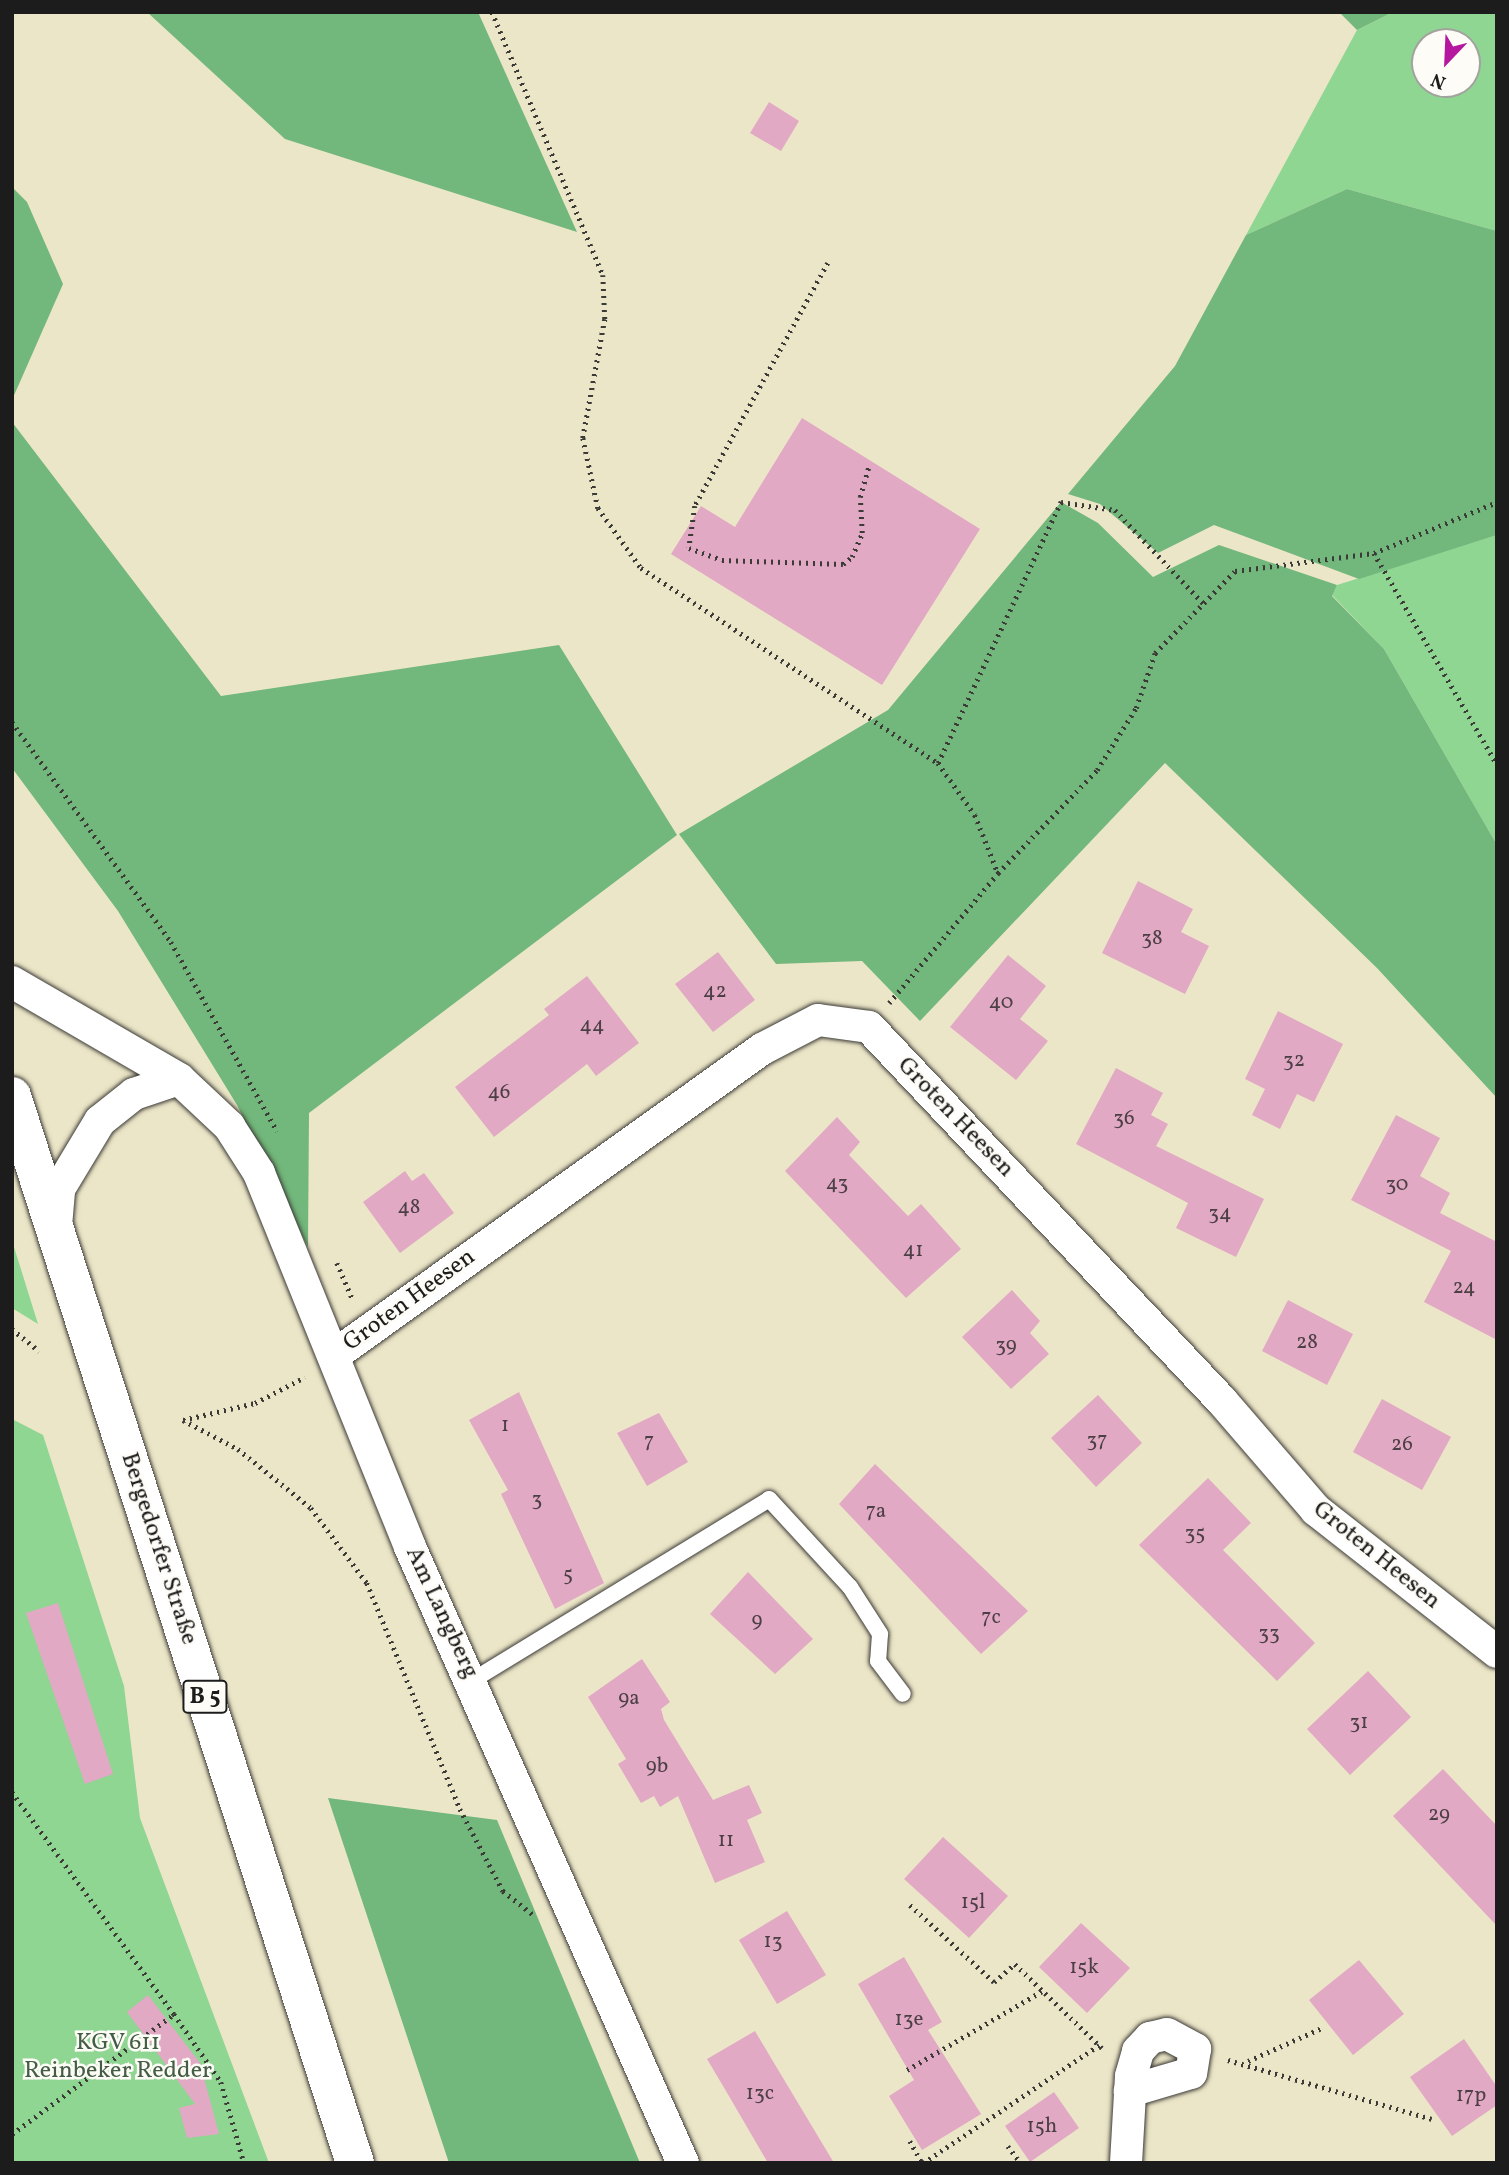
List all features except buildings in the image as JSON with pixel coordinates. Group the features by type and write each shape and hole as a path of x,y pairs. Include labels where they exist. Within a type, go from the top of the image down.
{"main road":[{"name":"Bergedorfer Straße","path":"12,1096 355,2163"}],"street":[{"name":"Am Langberg","path":"12,982 179,1079 229,1126 259,1173 336,1354 410,1547 473,1680 683,2163"},
{"name":"Groten Heesen","path":"336,1354 762,1049 818,1020 869,1027 1222,1401 1316,1510 1497,1652"},
{"path":"56,1231 59,1189 100,1121 134,1094 179,1079"},
{"path":"1126,2163 1131,2083 1138,2051 1158,2035 1182,2038 1198,2056 1191,2073 1179,2080 1131,2083"}],"lane":[{"path":"473,1680 769,1499 850,1587 880,1634 878,1661 903,1694"}],"path":[{"path":"492,12 603,275 605,319 583,438 598,508 641,568 938,763 975,815 998,873"},
{"path":"828,263 695,506 689,548 722,560 843,564 852,557 862,533 860,497 869,466"},
{"path":"938,763 1061,502 1115,510 1204,604"},
{"path":"869,1027 998,873 1097,770 1136,708 1155,653 1235,571 1374,553 1497,502"},
{"path":"1374,553 1497,764"},
{"path":"12,1329 39,1350"},
{"path":"336,1354 255,1403 183,1420 238,1449 311,1508 367,1583 460,1808 503,1891 541,1920 586,1937"},
{"path":"12,1792 221,2082 244,2163"},
{"path":"910,1905 993,1982 1014,1964 1099,2045 1131,2083"},
{"path":"907,2070 1042,1991"},
{"path":"12,2134 174,2014"},
{"path":"1247,2062 1324,2027"},
{"path":"910,2141 922,2163 1099,2045"},
{"path":"1198,2056 1247,2062 1432,2119"},
{"path":"1007,2146 1021,2163"}],"green space":[{"path":"147,12 478,12 577,232 285,139"},
{"path":"1339,12 1393,12 1357,30"},
{"path":"1393,12 1497,12 1497,231 1347,189 1246,235 1357,30"},
{"path":"12,187 27,202 63,284 12,400"},
{"path":"1347,189 1497,231 1497,535 1359,579 1214,525 1158,553 1100,504 1068,494 1175,366 1246,235"},
{"path":"12,422 221,696 559,645 677,835 309,1113 308,1247 237,1105 118,911 12,768"},
{"path":"1061,502 1098,523 1153,577 1219,545 1337,585 1332,596 1384,649 1497,845 1497,1098 1377,968 1165,763 920,1021 862,961 776,964 679,834 888,710"},
{"path":"1497,535 1497,845 1384,649 1332,595 1337,585"},
{"path":"12,1242 14,1247 38,1324 12,1308"},
{"name":"KGV 611 Reinbeker Redder","path":"12,1419 43,1435 124,1686 140,1818 269,2163 12,2163"},
{"path":"328,1798 497,1820 640,2163 449,2163"}]}
